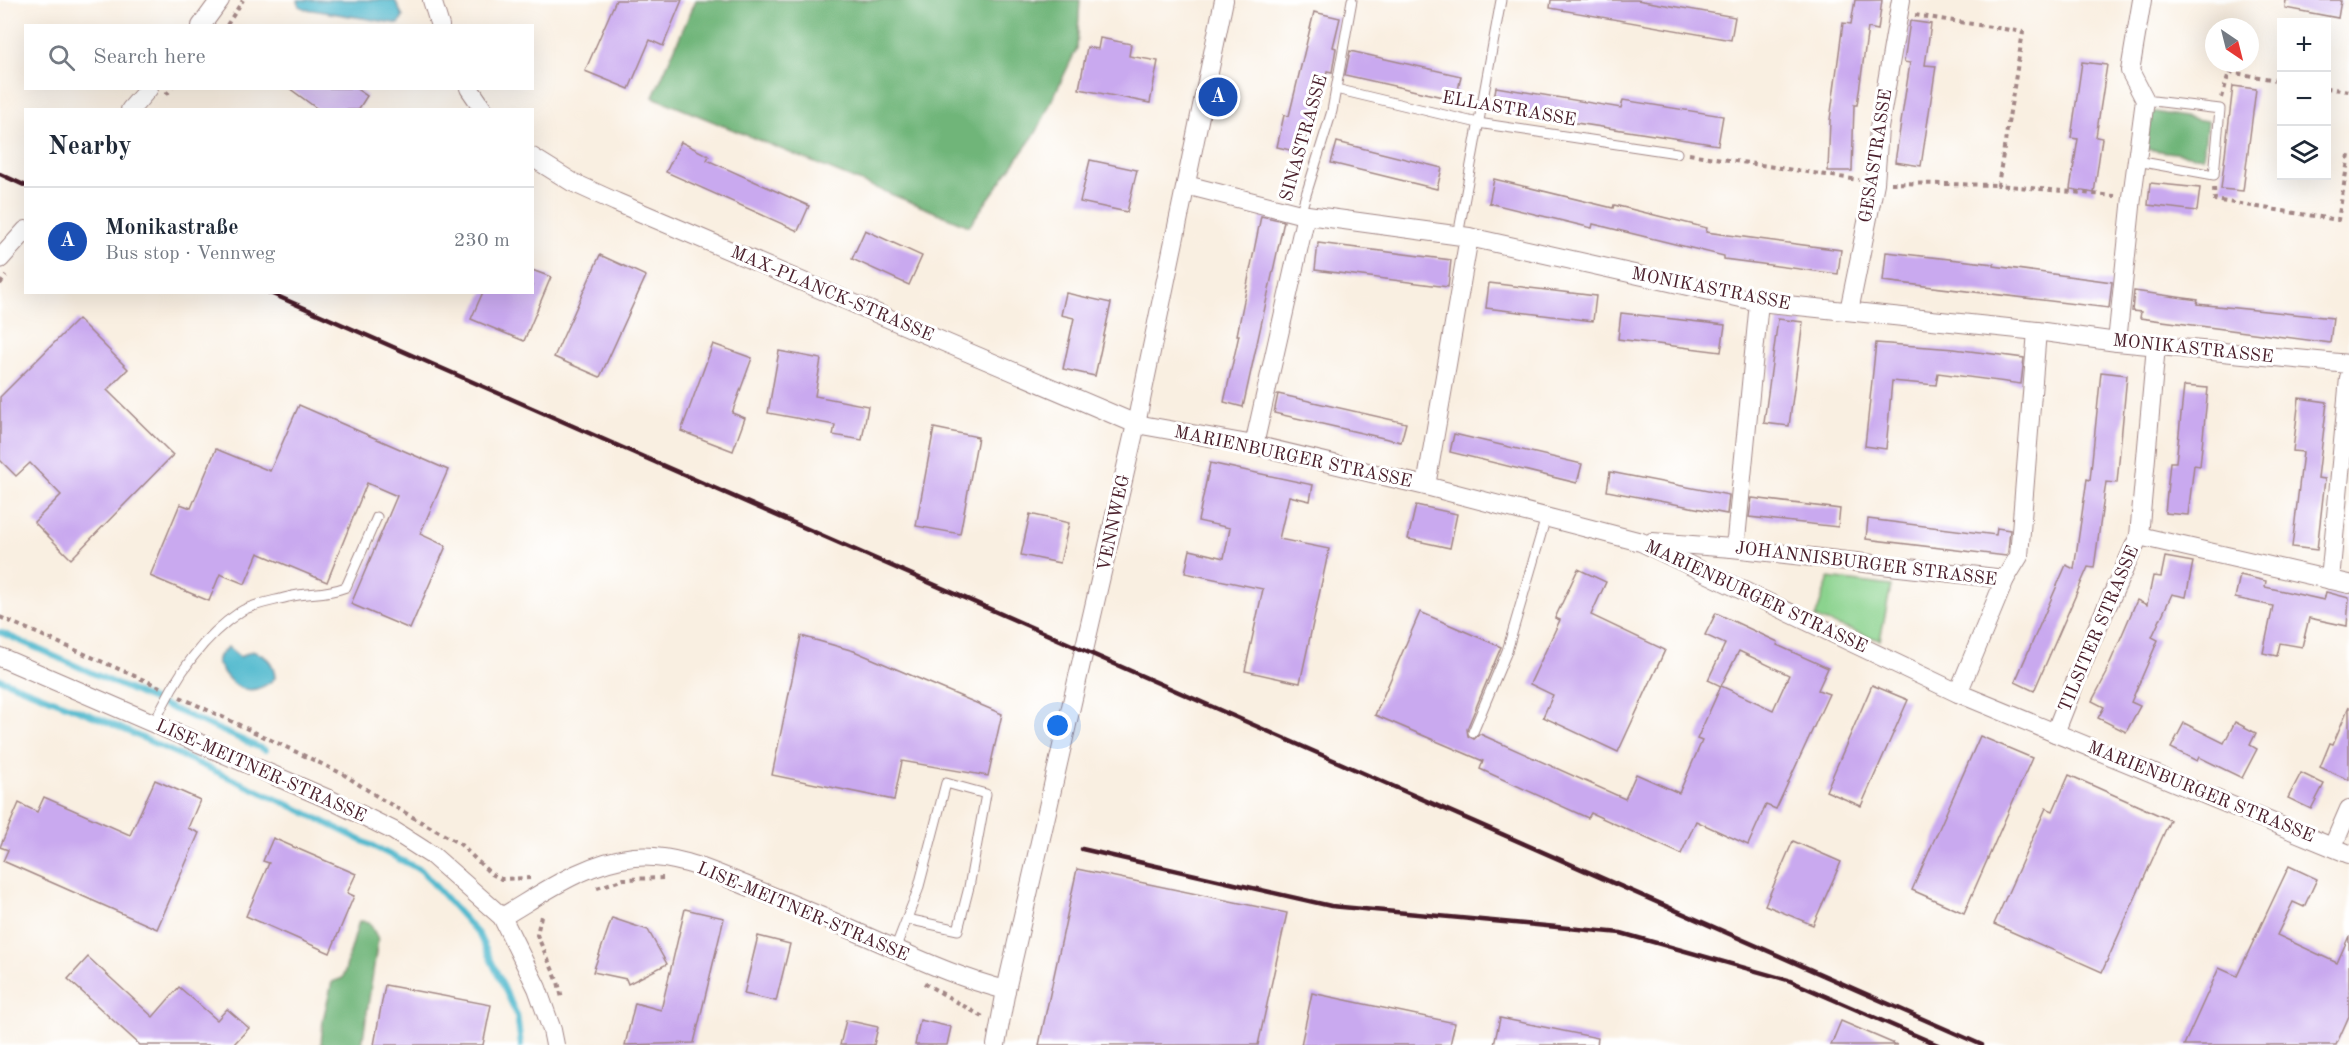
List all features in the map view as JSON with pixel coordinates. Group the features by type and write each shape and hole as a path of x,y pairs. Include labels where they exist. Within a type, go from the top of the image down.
{"street":[{"path":"202,24 220,0"},
{"path":"432,0 439,24"},
{"name":"VENNWEG","path":"996,1045 1006,990 1086,651 1136,424 1224,0"},
{"path":"2117,342 2145,100 2130,71 2142,0"},
{"name":"GESASTRASSE","path":"1849,311 1875,183 1879,128 1901,6"},
{"path":"132,108 147,90"},
{"path":"470,90 483,108"},
{"name":"MAX-PLANCK-STRASSE","path":"534,158 572,182 616,202 1136,424"},
{"name":"MONIKASTRASSE","path":"1186,185 1303,215 1464,237 1759,302 2037,331 2117,342 2349,364"},
{"path":"1254,445 1303,215"},
{"path":"5,254 24,232"},
{"path":"1426,486 1464,237"},
{"path":"1732,548 1736,539 1748,433 1759,302"},
{"path":"2005,579 2019,556 2037,331"},
{"name":"TILSITER STRASSE","path":"2055,732 2093,637 2139,536 2156,346"},
{"path":"2330,580 2349,378"},
{"name":"MARIENBURGER STRASSE","path":"1136,424 1254,445 1426,486 1641,542 1958,693 2341,850"},
{"path":"2139,536 2349,584"},
{"name":"JOHANNISBURGER STRASSE","path":"1641,542 1732,548 2005,579 1958,693"},
{"name":"LISE-MEITNER-STRASSE","path":"0,657 333,801 394,831 433,856 502,917 537,987 555,1045"},
{"path":"2341,850 2349,809"},
{"name":"LISE-MEITNER-STRASSE","path":"502,917 578,874 611,861 635,857 663,858 708,869 974,982 1006,990"}],"lane":[{"name":"SINASTRASSE","path":"1303,215 1332,111 1352,0"},
{"path":"1464,237 1478,123 1501,0"},
{"name":"ELLASTRASSE","path":"1336,89 1478,123 1677,153"},
{"path":"2137,161 2214,175 2220,110 2145,100"},
{"path":"154,724 168,691 183,668 241,610 292,596 331,593 346,587 377,517"},
{"path":"1473,732 1507,651 1546,517"},
{"path":"895,949 918,890 946,783 986,794 969,887 958,930 907,920"}],"path":[{"path":"1901,6 2023,32 1998,185"},
{"path":"2220,110 2229,72 2277,80"},
{"path":"2331,89 2349,91"},
{"path":"1677,153 1875,183 1998,185 2132,197"},
{"path":"2214,175 2215,200 2338,220 2349,155"},
{"path":"0,617 168,691 343,774 381,799 460,844 490,873 501,879 531,878 551,904 540,916 537,935 558,982 563,1003"},
{"path":"594,888 624,879 672,878"},
{"path":"923,982 999,1026"}],"green space":[{"path":"696,0 1080,0 1077,48 1037,131 969,226 653,97"},
{"path":"2150,111 2207,121 2203,157 2146,149"},
{"path":"1829,578 1891,586 1880,640 1815,618"},
{"path":"359,921 369,922 378,939 362,1045 321,1045 323,1020 332,982 343,978"}],"water":[{"path":"298,0 395,0 403,17 399,24 306,9 299,6"},
{"path":"228,647 240,657 252,651 262,655 271,664 275,678 258,689 250,690 235,685 217,662 219,656"}],"building":[{"path":"616,0 682,0 663,46 650,40 629,89 585,71"},
{"path":"1551,0 1637,0 1735,17 1731,40 1550,8"},
{"path":"1855,0 1882,0 1878,30 1868,28 1857,105 1854,105 1852,171 1828,171 1830,120 1843,23 1851,24"},
{"path":"2286,0 2341,0 2338,18 2285,8"},
{"path":"1314,12 1340,18 1333,47 1336,48 1332,72 1327,71 1315,122 1311,121 1303,153 1277,147 1284,115 1289,116"},
{"path":"1910,21 1931,24 1925,65 1936,66 1921,166 1895,162 1910,63 1904,62"},
{"path":"1100,38 1131,44 1129,56 1158,61 1150,103 1079,89 1087,47 1098,49"},
{"path":"1350,51 1461,76 1456,100 1345,75"},
{"path":"2082,62 2107,65 2096,137 2102,138 2094,193 2070,189 2078,139 2071,138"},
{"path":"2233,86 2256,89 2243,191 2221,189"},
{"path":"1496,87 1621,108 1623,100 1723,116 1718,145 1492,110"},
{"path":"292,90 358,90 367,96 359,108 316,108"},
{"path":"681,142 709,156 707,160 809,206 798,231 666,172"},
{"path":"1337,142 1442,168 1437,189 1331,163"},
{"path":"1090,160 1137,170 1127,212 1080,202"},
{"path":"1494,179 1707,228 1706,232 1841,250 1838,274 1724,259 1724,256 1593,224 1592,228 1489,203"},
{"path":"2150,183 2200,188 2197,211 2148,205"},
{"path":"1261,216 1284,221 1243,407 1224,402"},
{"path":"865,230 922,256 909,285 852,259"},
{"path":"1318,243 1451,260 1448,287 1315,270"},
{"path":"1886,252 1994,264 1994,266 2112,282 2109,308 1883,281"},
{"path":"600,255 646,276 600,377 554,357"},
{"path":"534,271 551,277 524,341 471,319 482,294 534,294"},
{"path":"1489,283 1596,296 1593,321 1486,308"},
{"path":"2134,291 2198,300 2197,304 2333,318 2330,343 2140,318 2141,312 2132,311"},
{"path":"1066,293 1111,303 1095,376 1063,369 1074,318 1061,315"},
{"path":"1621,313 1725,325 1721,352 1618,339"},
{"path":"78,319 128,369 107,390 173,455 71,559 34,522 61,495 30,463 16,476 0,460 0,397"},
{"path":"1778,319 1803,322 1789,426 1764,423"},
{"path":"1876,343 1954,349 2024,358 2021,384 1938,373 1936,385 1892,381 1886,449 1865,446"},
{"path":"713,344 752,358 732,413 745,418 733,451 681,431"},
{"path":"779,351 821,359 815,396 868,406 862,440 833,435 835,425 768,413"},
{"path":"2101,372 2127,375 2117,483 2106,482 2094,568 2088,567 2034,691 2015,682 2066,565 2074,569 2087,479 2090,480"},
{"path":"2184,386 2208,388 2200,466 2194,465 2188,515 2165,513 2170,462 2176,462"},
{"path":"1278,394 1406,423 1401,442 1274,413"},
{"path":"2299,398 2327,402 2318,478 2325,479 2317,550 2292,547 2303,452 2293,451"},
{"path":"299,405 448,470 420,534 446,546 410,629 351,604 397,496 367,483 327,582 258,553 245,584 220,574 209,601 150,576 180,504 191,508 216,449 270,471"},
{"path":"934,428 978,437 960,534 916,526"},
{"path":"1454,434 1582,464 1577,483 1450,452"},
{"path":"1210,463 1313,485 1310,501 1289,496 1279,539 1329,549 1300,683 1245,671 1263,589 1185,573 1190,550 1224,558 1230,528 1198,521"},
{"path":"1610,472 1729,495 1727,514 1607,491"},
{"path":"1752,498 1840,509 1838,527 1749,517"},
{"path":"1416,505 1457,514 1450,548 1408,539"},
{"path":"1030,514 1069,523 1060,563 1021,555"},
{"path":"1868,519 1996,535 1997,528 2010,530 2008,552 2006,556 1866,539"},
{"path":"2165,557 2193,562 2186,597 2172,594 2152,637 2158,640 2131,702 2140,706 2126,732 2098,718 2104,707 2092,701 2107,673 2137,600 2147,605 2153,576 2161,577"},
{"path":"1578,569 1606,582 1591,615 1665,650 1618,752 1543,717 1553,695 1530,684 1560,620 1555,618"},
{"path":"2240,575 2266,581 2265,587 2324,600 2326,592 2349,598 2347,626 2309,618 2302,647 2280,643 2277,656 2263,653 2273,606 2235,598"},
{"path":"1420,612 1501,647 1467,729 1468,736 1474,739 1480,734 1625,799 1636,774 1679,793 1702,741 1697,739 1721,686 1708,680 1725,644 1705,635 1716,613 1778,642 1777,645 1828,668 1818,690 1829,694 1776,809 1766,805 1748,845 1696,821 1681,854 1591,813 1588,818 1480,769 1483,761 1375,715","holes":["1739,651 1789,675 1773,710 1721,686"]},
{"path":"801,636 854,651 1002,714 988,776 902,761 894,800 772,775"},
{"path":"1872,685 1908,700 1861,806 1826,791"},
{"path":"2349,706 2349,780 2320,767 2330,743 2333,744"},
{"path":"2235,722 2256,733 2250,745 2257,749 2242,778 2199,757 2197,761 2171,748 2184,723 2224,743"},
{"path":"1980,736 2032,758 1964,913 1912,890"},
{"path":"2301,773 2324,784 2311,809 2288,798"},
{"path":"2069,775 2170,820 2102,972 1994,924 2046,808 2053,811"},
{"path":"155,780 200,800 188,828 199,833 157,929 3,861 8,850 0,847 19,803 37,812 44,797 130,835"},
{"path":"273,838 356,874 347,893 354,896 330,953 246,916 269,863 263,861"},
{"path":"1793,841 1841,862 1813,925 1765,905"},
{"path":"2289,866 2317,879 2304,907 2293,902 2277,935 2337,963 2349,936 2349,1016 2336,1045 2184,1045 2219,968 2237,976"},
{"path":"1077,869 1287,913 1258,1045 1039,1045"},
{"path":"685,909 724,918 694,1043 625,1045 635,1003 661,1010"},
{"path":"612,918 648,930 667,964 628,984 626,979 593,972"},
{"path":"758,936 790,944 776,1001 744,994"},
{"path":"88,957 153,1017 179,987 217,1020 227,1009 249,1028 233,1045 140,1045 68,979"},
{"path":"385,985 491,1005 483,1045 374,1045"},
{"path":"1312,993 1455,1023 1450,1045 1301,1045"},
{"path":"1500,1018 1598,1038 1597,1045 1494,1045"},
{"path":"846,1020 878,1027 874,1045 840,1045"},
{"path":"920,1020 951,1027 947,1045 915,1045"},
{"path":"1841,1021 1897,1045 1831,1045"}],"waterway":[{"path":"0,632 265,750"},
{"path":"0,679 103,720 298,809 421,870 479,935 517,1015 521,1045"}],"railway":[{"path":"0,174 24,185"},
{"path":"273,294 1982,1045"},
{"path":"1082,849 1331,906 1621,933 1788,980 1938,1045"}],"place":[{"name":"Monikastraße","path":"1218,97"}]}
